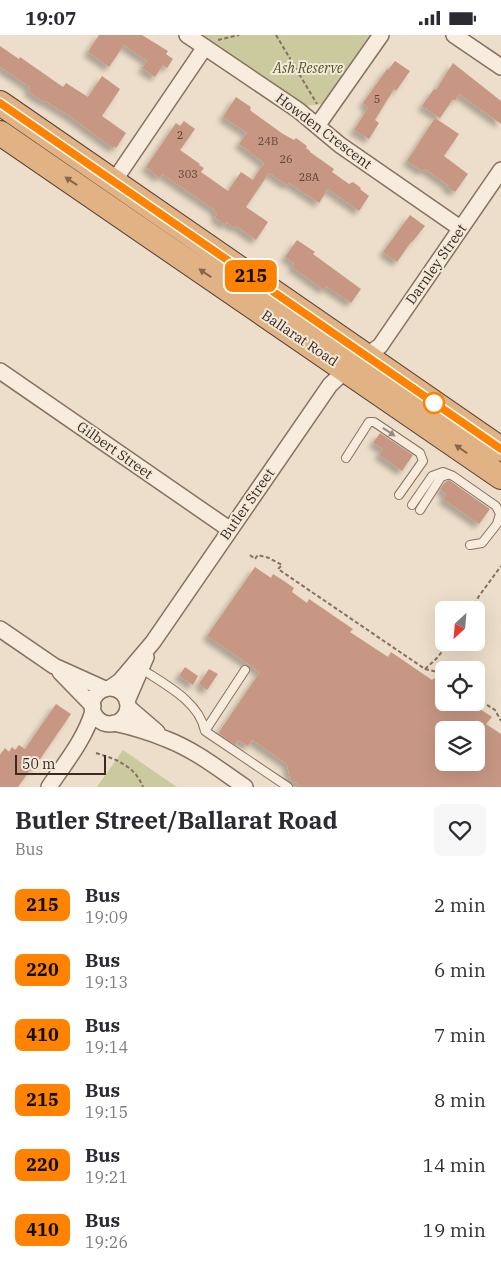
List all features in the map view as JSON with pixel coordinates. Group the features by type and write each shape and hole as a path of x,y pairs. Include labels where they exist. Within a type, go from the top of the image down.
{"highway":[{"name":"Ballarat Road","path":"0,103 501,449"},
{"name":"Ballarat Road","path":"1,137 501,477"}],"street":[{"name":"Howden Crescent","path":"188,35 298,110 340,145 460,229"},
{"path":"317,126 381,35"},
{"path":"454,35 501,67"},
{"path":"114,181 205,47"},
{"name":"Darnley Street","path":"346,370 380,346 501,170"},
{"name":"Butler Street","path":"128,704 138,667 153,642 229,529 330,385 346,370"},
{"name":"Gilbert Street","path":"0,371 229,529"},
{"path":"0,629 54,666 107,689 121,691 128,704 149,727 166,739 198,755 245,787"},
{"path":"54,666 93,708 100,720 166,739"},
{"name":"Butler Street","path":"107,689 138,667"},
{"path":"49,787 87,727 96,695 107,689"},
{"path":"70,756 83,743 112,723 123,718 128,704"}],"lane":[{"path":"346,458 369,422 374,422 420,453 422,461 399,495"},
{"path":"412,505 432,476 443,472 449,474 496,506 500,514 497,524 482,543 470,545"},
{"path":"420,510 441,477 449,474"},
{"path":"138,667 179,693 190,703 204,723 205,731 288,787"},
{"path":"205,731 245,669"}],"path":[{"path":"205,47 220,39 239,35"},
{"path":"276,35 316,103"},
{"path":"250,555 255,559 258,555 269,558 282,565 278,569 425,669 435,672"},
{"path":"476,601 501,566"},
{"path":"425,669 442,651"},
{"path":"485,704 494,710 501,721"},
{"path":"96,753 111,758 131,769 140,779 143,787"}],"green space":[{"name":"Ash Reserve","path":"201,35 371,35 324,104 305,106"},
{"path":"123,750 177,787 97,787"}],"building":[{"path":"99,35 142,35 168,51 166,54 173,59 167,68 163,65 155,77 142,68 147,61 124,45 109,67 88,52"},
{"path":"0,46 19,59 20,57 63,87 66,83 88,97 102,76 120,89 102,116 126,133 116,148 114,146 113,148 68,115 29,92 28,89 30,87 0,67"},
{"path":"395,61 410,71 396,91 394,89 375,120 379,123 369,139 354,130 368,108 363,103 387,69"},
{"path":"453,63 501,101 501,124 459,94 455,101 453,99 440,118 422,106 434,89 436,90"},
{"path":"236,97 251,107 251,111 283,134 294,140 296,138 307,146 306,148 310,152 334,169 332,172 349,184 353,182 361,188 369,196 359,211 328,189 319,203 289,183 287,185 269,173 246,207 268,222 256,240 236,226 235,228 226,222 225,225 215,218 217,214 214,212 215,210 162,174 159,178 146,167 176,123 180,126 184,121 195,129 180,150 204,168 201,172 228,191 241,172 253,180 264,163 239,144 247,133 223,117"},
{"path":"435,118 459,134 444,156 468,174 455,192 425,169 422,171 407,161"},
{"path":"410,215 425,226 397,262 383,252"},
{"path":"297,240 361,289 351,303 326,286 324,290 292,267 294,263 285,257"},
{"path":"380,433 413,455 402,471 379,455 383,449 373,443"},
{"path":"449,480 490,509 479,524 443,499 446,494 440,489"},
{"path":"255,567 271,578 273,574 294,588 292,592 307,603 309,599 353,629 350,632 388,657 391,652 432,680 435,679 435,711 483,711 492,717 486,724 501,734 501,787 302,787 290,779 287,764 252,740 248,746 238,740 235,745 219,732 260,672 207,636"},
{"path":"185,667 198,676 193,685 179,676"},
{"path":"209,669 218,674 207,690 199,684"},
{"path":"56,704 71,714 34,768 32,767 18,787 0,787 0,755 5,748 9,752 12,747 15,750 19,745 25,749"}],"bus line":[{"name":"215","path":"0,103 501,449"}]}
